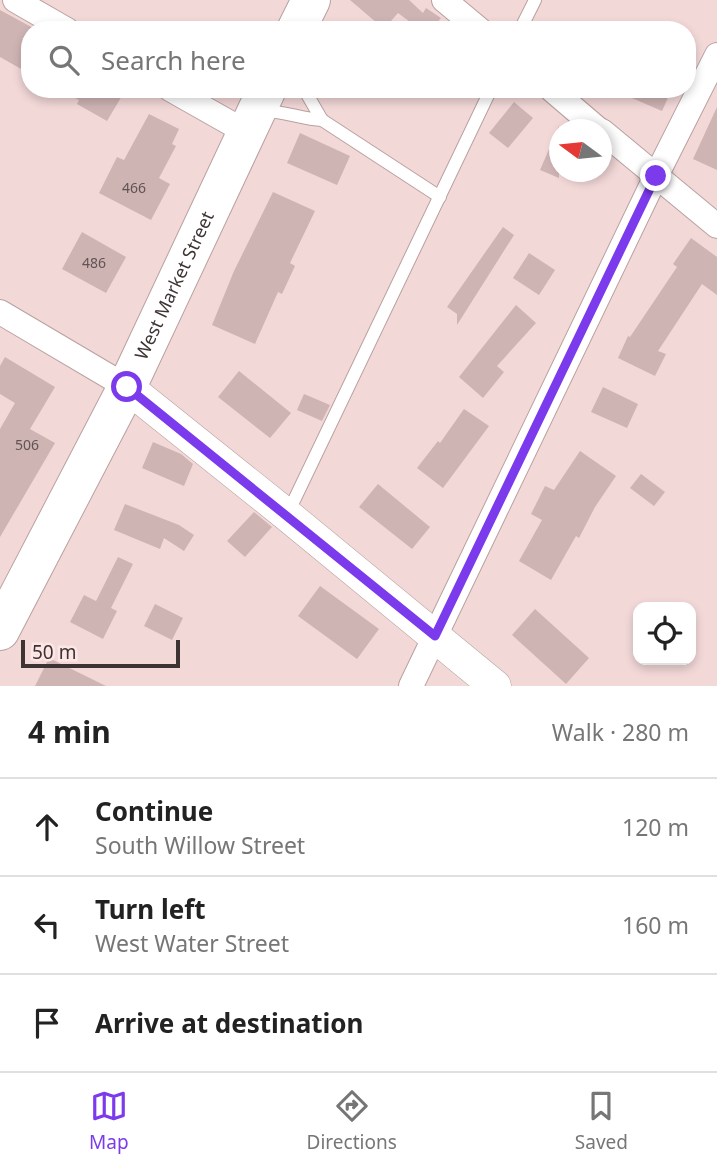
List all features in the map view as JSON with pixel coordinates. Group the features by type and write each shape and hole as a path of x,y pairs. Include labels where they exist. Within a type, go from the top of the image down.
{"main road":[{"path":"300,21 311,0"},
{"name":"West Market Street","path":"0,631 127,387 256,111"}],"street":[{"path":"15,0 51,21"},
{"path":"444,0 469,21"},
{"path":"696,97 717,55"},
{"path":"205,98 256,111"},
{"path":"562,98 588,119"},
{"path":"411,686 695,98"},
{"path":"612,139 717,226"},
{"path":"0,312 127,387 495,686"}],"lane":[{"path":"524,21 535,0"},
{"path":"309,98 322,121 440,197"},
{"path":"287,515 487,98"},
{"path":"256,111 275,111 305,120 322,121"}],"building":[{"path":"350,0 409,0 423,13 426,8 441,18 438,21 409,21 398,13 391,21 375,21"},
{"path":"0,10 21,21 21,69 0,57"},
{"path":"75,98 121,98 107,121 77,104 79,100"},
{"path":"632,98 668,98 662,111"},
{"path":"514,102 533,118 508,148 489,133"},
{"path":"717,107 717,170 693,159"},
{"path":"149,114 179,129 172,144 176,146 159,178 170,184 151,220 99,193 117,157 124,160"},
{"path":"300,133 350,156 337,185 287,163"},
{"path":"549,149 549,174 540,170"},
{"path":"273,192 315,211 290,263 295,266 282,294 278,292 255,344 212,325 234,271"},
{"path":"503,227 514,235 457,325 457,314 447,307"},
{"path":"82,232 126,257 106,293 62,269"},
{"path":"691,238 717,257 717,295 702,284 658,351 666,354 655,376 618,358 628,336 630,337 677,267 673,264"},
{"path":"529,253 555,270 539,295 513,278"},
{"path":"516,305 536,323 497,366 504,372 483,398 459,377"},
{"path":"5,357 55,387 30,429 55,443 0,537 0,429 15,403 0,394 0,366"},
{"path":"239,371 291,413 270,438 218,397"},
{"path":"603,387 638,404 627,428 591,412"},
{"path":"304,394 330,405 322,421 297,410"},
{"path":"464,409 489,426 443,488 417,468 438,441 440,443"},
{"path":"153,442 181,454 193,464 184,486 142,468"},
{"path":"580,451 616,476 595,507 579,538 576,536 551,580 519,561 542,520 531,514 545,486 554,490"},
{"path":"641,474 665,492 654,506 630,488"},
{"path":"378,484 430,527 412,549 359,507"},
{"path":"125,504 179,525 194,535 184,551 164,538 160,549 114,530"},
{"path":"254,512 272,527 245,557 227,541"},
{"path":"118,557 133,564 111,608 117,611 103,639 70,622 84,595 96,601"},
{"path":"320,586 379,629 357,659 298,616"},
{"path":"155,604 183,618 172,640 144,626"},
{"path":"535,609 589,658 566,684 512,635"},
{"path":"49,658 106,686 35,686"}],"route":[{"path":"127,387 435,636 656,176"}]}
